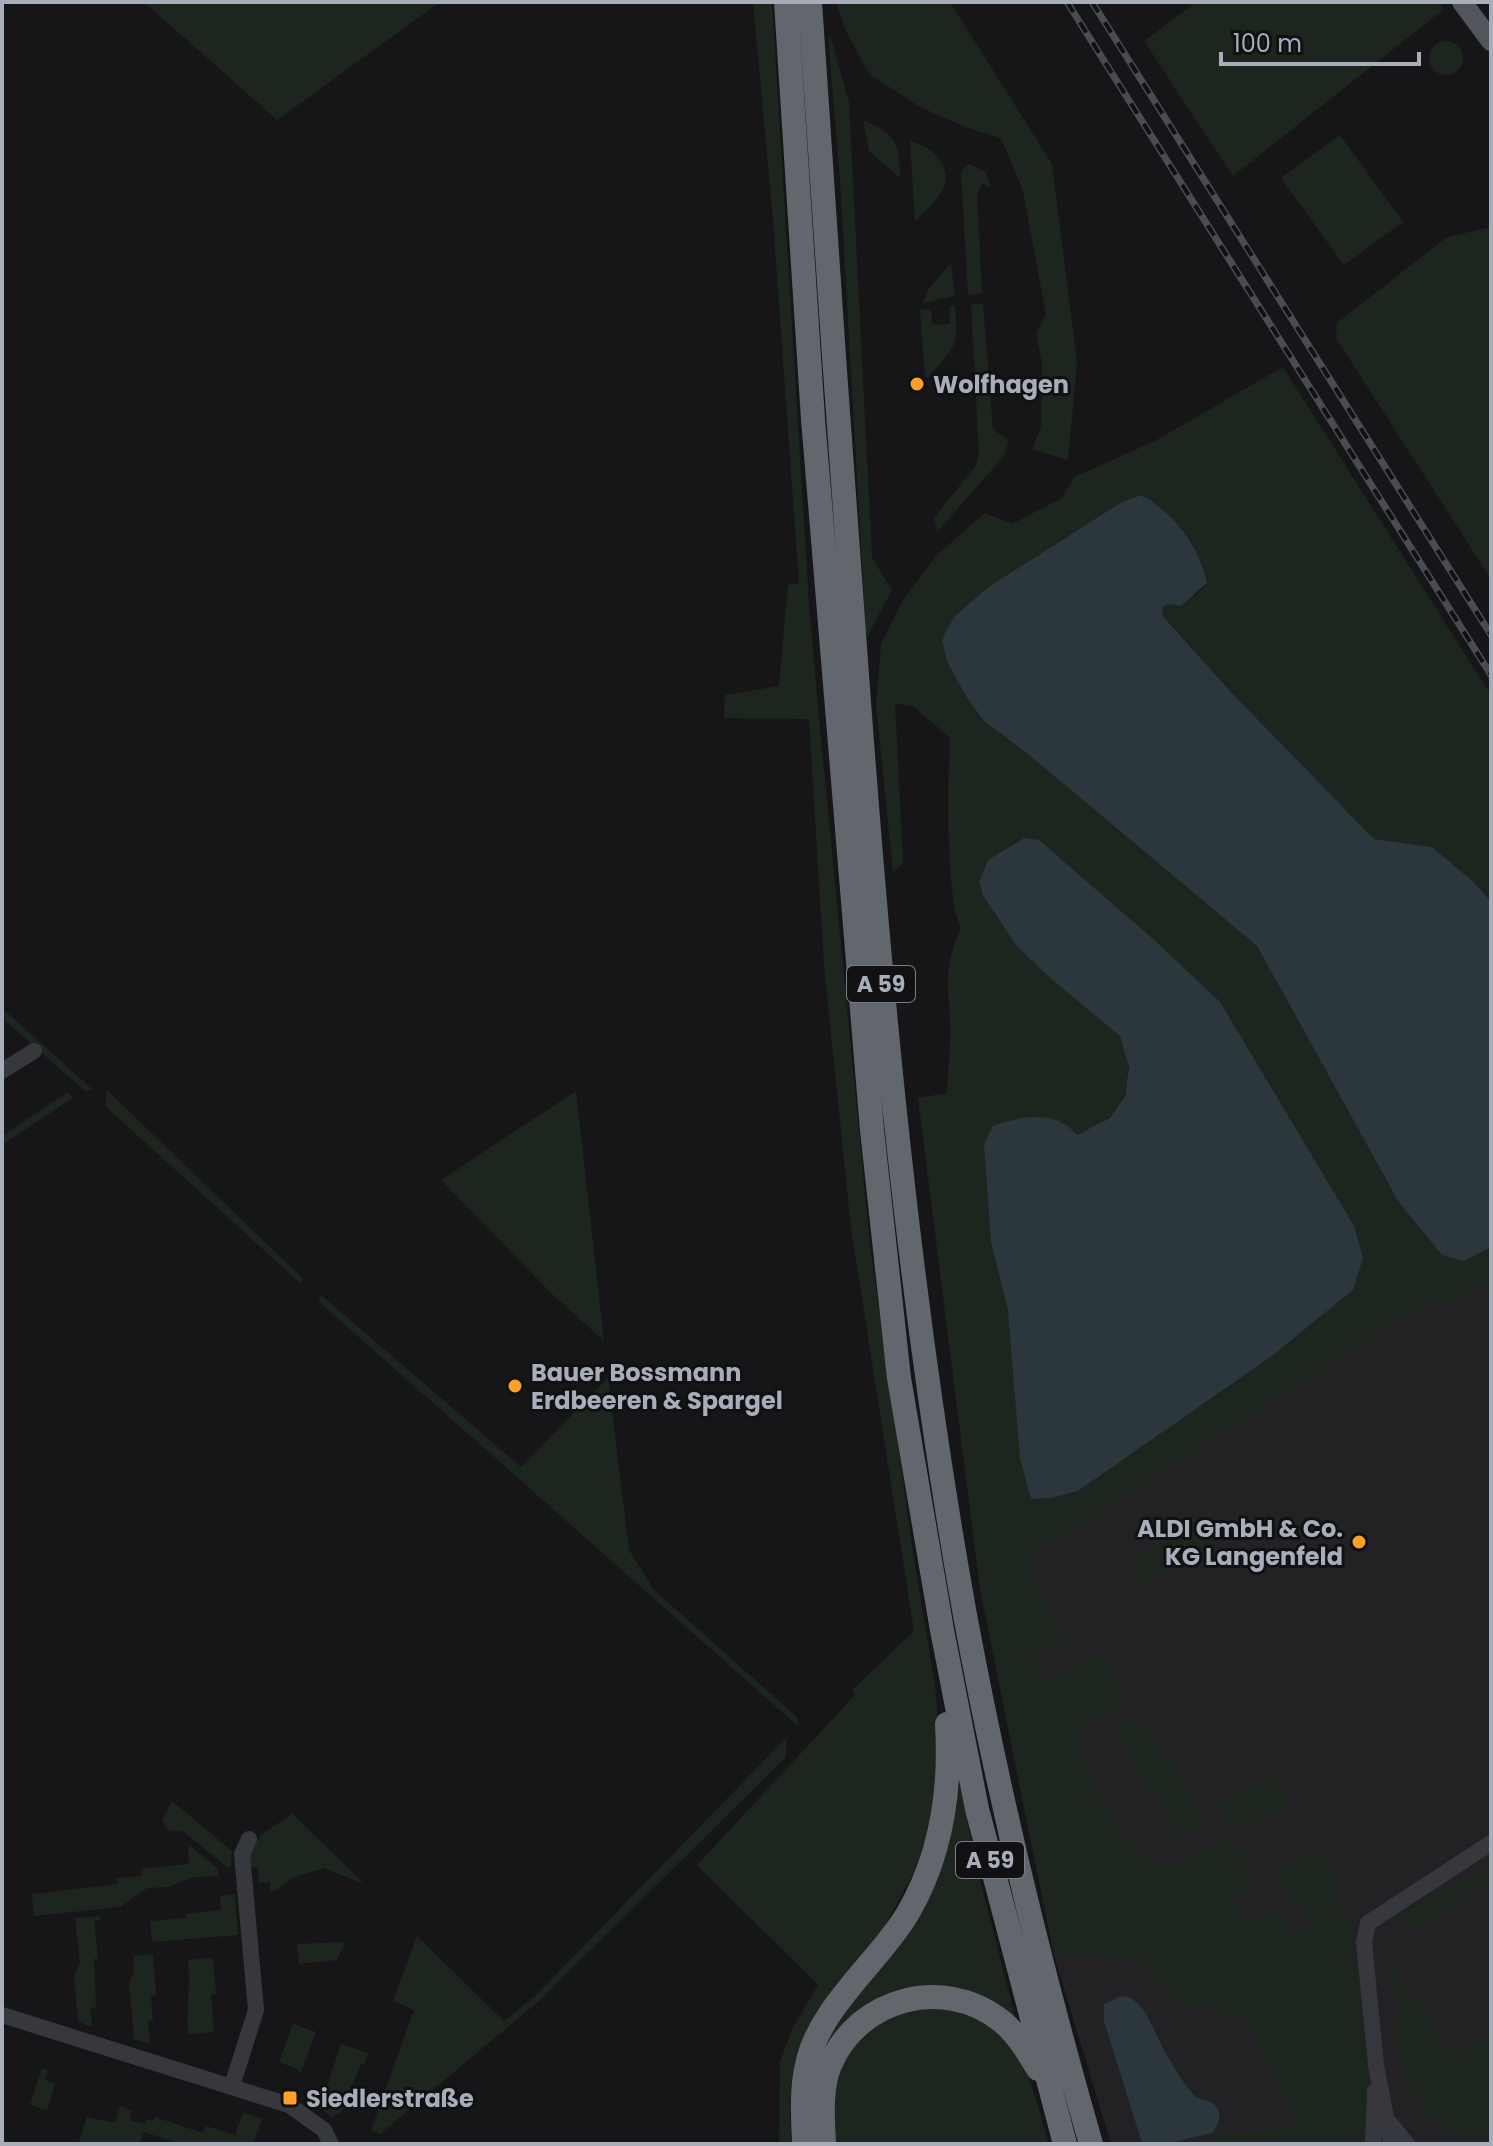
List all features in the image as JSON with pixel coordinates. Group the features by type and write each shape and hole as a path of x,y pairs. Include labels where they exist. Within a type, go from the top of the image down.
{"highway":[{"name":"A 59","path":"786,2 815,435 872,1130 899,1378 942,1630 977,1809 1065,2144"},
{"name":"A 59","path":"810,2 841,464 887,1054 926,1370 965,1615 1004,1803 1038,1954 1091,2144"},
{"path":"804,2144 802,2099 807,2062 825,2021 883,1950 908,1913 925,1879 939,1837 950,1764 942,1630"},
{"path":"824,2144 824,2093 829,2067 840,2045 857,2026 880,2008 916,1997 948,1997 975,2005 1000,2020 1029,2054 1049,2087"}],"main road":[{"path":"1462,2 1491,41"}],"street":[{"path":"2,1071 34,1051"},
{"path":"232,2086 256,2010 242,1854 249,1839"},
{"path":"1391,2144 1376,2065 1364,1942 1368,1923 1491,1843"},
{"path":"2,2015 290,2105 324,2130 331,2144"},
{"path":"1373,2144 1376,2065"},
{"path":"1387,2118 1407,2144"}],"shaded area":[{"path":"144,2 440,2 277,120"},
{"path":"753,2 772,2 809,604 819,718 870,1245 935,1686 940,1749 937,1791 927,1835 913,1875 875,1943 809,2025 797,2053 790,2103 791,2144 779,2144 780,2062 792,2029 818,1985 697,1865 855,1695 852,1690 914,1631 851,1228 824,965 809,719 724,718 725,695 779,686 788,585 799,583 773,219"},
{"path":"836,2 950,2 1052,164 1077,363 1068,460 1032,449 1041,427 1042,363 1036,333 1046,315 1023,191 1001,138 965,127 920,107 869,74 845,29"},
{"path":"1197,2 1439,2 1444,9 1233,176 1144,41"},
{"path":"828,36 849,102 872,558 892,590 868,635 840,179"},
{"path":"1446,41 1458,46 1463,58 1458,70 1446,75 1434,70 1429,58 1434,46"},
{"path":"863,120 883,130 894,141 899,156 900,178 869,151"},
{"path":"1340,135 1403,222 1344,265 1281,178"},
{"path":"910,141 935,154 946,179 940,194 915,221"},
{"path":"969,164 986,172 991,188 982,183 977,195 982,293 968,295 961,171"},
{"path":"1491,227 1491,579 1336,338 1337,323 1447,237"},
{"path":"951,263 955,296 923,303 928,290"},
{"path":"971,304 983,304 993,430 1009,440 1004,456 937,532 934,518 976,465 979,454"},
{"path":"955,305 954,345 928,377 925,376 920,310 931,309 932,325 950,324 949,307"},
{"path":"1283,367 1491,695 1491,902 1475,883 1432,847 1374,839 1231,692 1163,615 1162,607 1196,595 1207,584 1199,557 1184,532 1164,511 1141,495 1122,502 942,640 947,662 984,721 1028,754 1257,946 1398,1201 1464,1261 1491,1247 1491,1283 1458,1302 1417,1309 1026,1560 1066,1637 1031,1657 1046,1685 1098,1654 1103,1655 1128,1696 1124,1702 1087,1725 1082,1736 1082,1750 1101,1800 1131,1841 1161,1865 1174,1865 1227,1839 1248,1850 1242,1870 1252,1890 1234,1902 1248,1925 1270,1912 1277,1915 1291,1938 1312,1925 1298,1903 1292,1906 1272,1873 1315,1845 1338,1885 1329,1904 1349,1911 1366,2056 1364,2144 1195,2144 1299,2122 1246,2019 1172,2002 1139,1957 1054,1955 980,1589 918,1098 947,1093 950,1031 948,974 961,928 952,891 950,865 950,738 913,706 895,703 903,863 893,872 876,704 881,644 903,600 937,555 985,513 1012,524 1062,498 1074,477 1155,441","holes":["1024,838 1094,887 1353,1290 1272,1356 1078,1491 1031,1499 1008,1311 991,1242 984,1145 1049,1140 1091,1129 1108,1118 1121,1103 1128,1064 1124,1045 1118,1035 1029,957 1007,931 979,882 988,860"]},
{"path":"1141,495 1164,511 1184,532 1198,556 1207,583 1181,606 1170,604 1162,607 1163,616 1231,692 1374,839 1432,847 1475,883 1491,902 1491,1247 1464,1261 1442,1255 1398,1201 1257,946 1028,754 984,721 947,662 942,640 954,617 987,588 1122,502"},
{"path":"1024,838 1039,840 1220,1002 1354,1226 1363,1258 1353,1290 1272,1356 1078,1491 1031,1499 1020,1458 1008,1311 991,1242 984,1145 993,1126 1015,1120 1049,1118 1069,1127 1077,1135 1110,1118 1125,1096 1129,1067 1120,1036 1016,945 983,895 979,882 988,860"},
{"path":"2,1008 92,1089 86,1092 2,1018"},
{"path":"107,1090 303,1279 300,1283 105,1106"},
{"path":"576,1091 604,1341 552,1294 441,1180"},
{"path":"68,1092 73,1098 2,1145 2,1136"},
{"path":"1491,1283 1491,2144 1111,2144 1054,1955 980,1589 1417,1309 1458,1302"},
{"path":"320,1294 521,1467 608,1378 629,1550 654,1590 797,1717 799,1727 319,1302"},
{"path":"1197,1521 1208,1540 1206,1545 1142,1586 1128,1563"},
{"path":"1129,1720 1143,1723 1201,1812 1203,1819 1199,1831 1192,1835 1178,1832 1120,1742 1118,1730"},
{"path":"786,1738 786,1757 540,2000 380,2134 371,2130 414,2010 393,2001 417,1936 504,2021 535,1996"},
{"path":"956,1764 975,1860 1018,2028 901,1992 814,2080 820,2045 901,1936"},
{"path":"1269,1773 1290,1801 1289,1811 1258,1821 1225,1819 1218,1805"},
{"path":"172,1801 232,1851 231,1867 184,1832 168,1830 162,1820"},
{"path":"293,1814 364,1884 324,1868 295,1877 271,1893 270,1882 259,1883 258,1867 248,1867 251,1849 262,1835"},
{"path":"188,1844 218,1869 219,1876 193,1877 168,1887 147,1888 120,1907 34,1916 32,1894 117,1884 117,1878 141,1876 141,1869 189,1864"},
{"path":"1491,1862 1491,1886 1488,1888 1481,1881 1455,1897 1459,1907 1444,1916 1420,1927 1406,1923 1400,1916 1415,1905 1425,1904"},
{"path":"235,1894 238,1935 152,1942 150,1921 186,1918 186,1914 221,1910 220,1896"},
{"path":"100,1916 101,1920 94,1921 98,1958 94,1959 96,2007 90,2008 92,2026 78,2022 74,1976 80,1963 75,1918"},
{"path":"345,1942 337,1960 299,1964 297,1944"},
{"path":"153,1954 156,1995 151,1996 153,2020 148,2021 150,2044 134,2039 129,1982 134,1972 133,1956"},
{"path":"213,1958 216,1994 211,1995 214,2032 188,2034 188,1960"},
{"path":"1395,1966 1455,2057 1491,2034 1491,2135 1447,2132 1427,2117 1405,2078 1395,2042 1398,1998 1386,1971"},
{"path":"1121,1996 1129,1997 1142,2009 1181,2079 1193,2094 1216,2106 1219,2119 1212,2133 1165,2144 1142,2143 1104,2021 1104,2004"},
{"path":"952,2005 996,2029 1011,2042 1031,2084 1049,2144 832,2144 834,2086 839,2064 884,2013"},
{"path":"293,2024 316,2032 301,2072 279,2062"},
{"path":"341,2044 368,2053 342,2111 332,2117 310,2100 313,2092 324,2095"},
{"path":"42,2068 48,2070 45,2080 55,2084 47,2110 30,2105"},
{"path":"120,2106 132,2110 130,2120 145,2124 147,2119 153,2121 155,2117 203,2133 206,2126 235,2135 243,2112 262,2119 253,2144 181,2144 144,2132 139,2144 78,2144 87,2117 115,2123"}],"railway":[{"path":"1067,2 1491,675"},
{"path":"1092,2 1491,635"}],"place":[{"name":"Wolfhagen","path":"917,384"},
{"name":"Bauer Bossmann Erdbeeren & Spargel","path":"515,1386"},
{"name":"ALDI GmbH & Co. KG Langenfeld","path":"1359,1542"},
{"name":"Siedlerstraße","path":"290,2098"}]}
